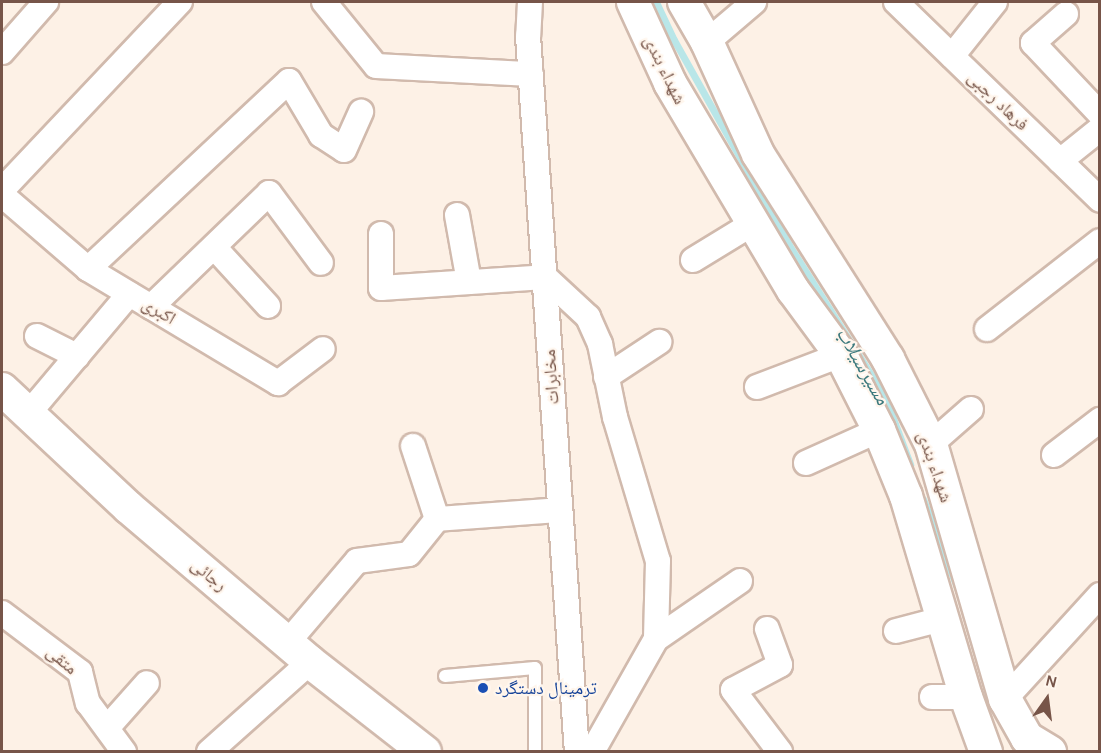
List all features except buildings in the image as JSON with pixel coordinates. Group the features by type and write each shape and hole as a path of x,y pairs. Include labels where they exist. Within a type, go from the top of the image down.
{"street":[{"path":"2,52 46,2"},
{"path":"324,2 376,66 531,74"},
{"name":"مخابرات","path":"530,2 528,36 577,752"},
{"name":"شهداء بندی","path":"633,2 670,83 793,290 841,355 879,430 906,496 984,751"},
{"name":"شهداء بندی","path":"684,2 707,42 758,154 888,359 931,444 1005,699 1027,738 1050,752"},
{"path":"707,42 754,2"},
{"name":"فرهاد رجبی","path":"896,2 1100,200"},
{"path":"952,56 995,2"},
{"path":"2,190 172,4"},
{"path":"1066,14 1033,43 1100,114"},
{"path":"88,269 290,81 321,135 344,150 361,112"},
{"path":"1060,161 1100,129"},
{"path":"151,307 269,193 321,263"},
{"name":"اکبری","path":"2,195 88,269 278,383 323,349"},
{"path":"457,215 469,282"},
{"path":"693,260 752,224"},
{"path":"381,234 381,288 545,277 588,317 600,344 615,417 658,561 656,639"},
{"path":"987,329 1100,241"},
{"path":"214,247 268,306"},
{"path":"28,414 129,294"},
{"path":"37,336 77,356"},
{"path":"606,377 659,342"},
{"path":"757,387 841,355"},
{"name":"رجائی","path":"2,389 128,507 299,652 425,752"},
{"path":"931,444 971,409"},
{"path":"1054,455 1100,420"},
{"path":"806,463 879,430"},
{"path":"413,446 437,519"},
{"path":"209,752 299,652 357,561 409,554 437,519 560,510"},
{"path":"592,752 656,639 740,581"},
{"path":"1005,699 1100,596"},
{"name":"متقی","path":"2,613 80,672 88,703 123,751"},
{"path":"896,631 942,619"},
{"path":"767,629 780,665 733,690 780,752"},
{"path":"107,728 147,683"},
{"path":"932,697 966,697"}],"lane":[{"path":"446,676 535,668 535,752"}],"waterway":[{"name":"مسیرسیلاب","path":"656,2 674,40 789,245 885,397 910,464"},
{"name":"مسیرسیلاب","path":"923,499 958,590"}],"place":[{"name":"ترمینال دستگرد","path":"483,688"}]}
